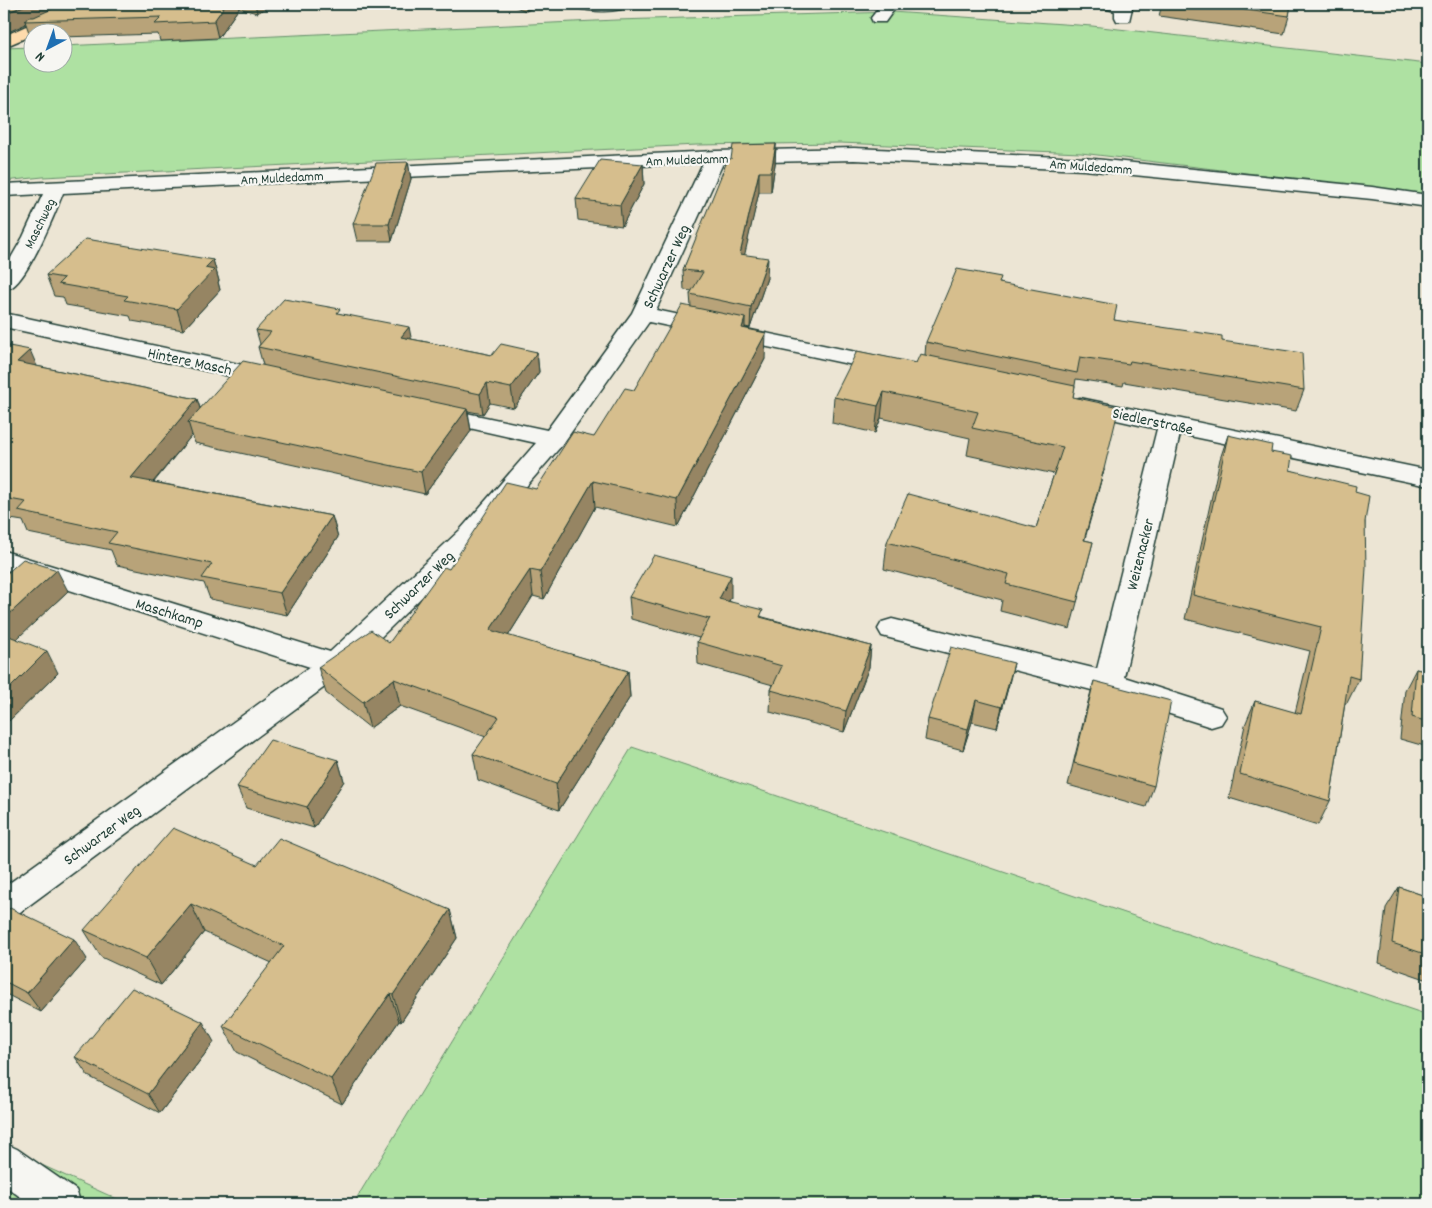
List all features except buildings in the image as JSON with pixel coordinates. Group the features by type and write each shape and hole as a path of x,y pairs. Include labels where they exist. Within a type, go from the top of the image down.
{"main road":[{"path":"4,42 88,4"}],"street":[{"path":"579,4 595,7 615,6"},
{"path":"879,18 890,4"},
{"path":"1107,4 1124,8 1123,17"},
{"name":"Am Muldedamm","path":"4,190 716,157 854,154 1084,164 1372,192 1428,201"},
{"name":"Schwarzer Weg","path":"4,905 335,664 469,536 552,439 643,314 716,157"},
{"name":"Maschweg","path":"4,283 12,274 32,242 56,187"},
{"path":"643,314 916,371"},
{"name":"Hintere Masch","path":"4,320 293,382"},
{"name":"Siedlerstraße","path":"1063,402 1428,478"},
{"path":"408,407 552,439"},
{"name":"Weizenacker","path":"1108,683 1170,424"},
{"name":"Maschkamp","path":"4,560 335,664"},
{"path":"892,629 1108,683 1211,716"},
{"path":"4,1162 62,1204"}],"green space":[{"path":"892,12 1092,26 1428,64 1428,195 1081,153 840,143 697,145 43,177 4,181 4,48 22,47 22,72 72,72 72,46 616,20"},
{"path":"632,747 1428,1015 1428,1204 353,1204"},
{"path":"4,1148 128,1204 4,1204"}]}
